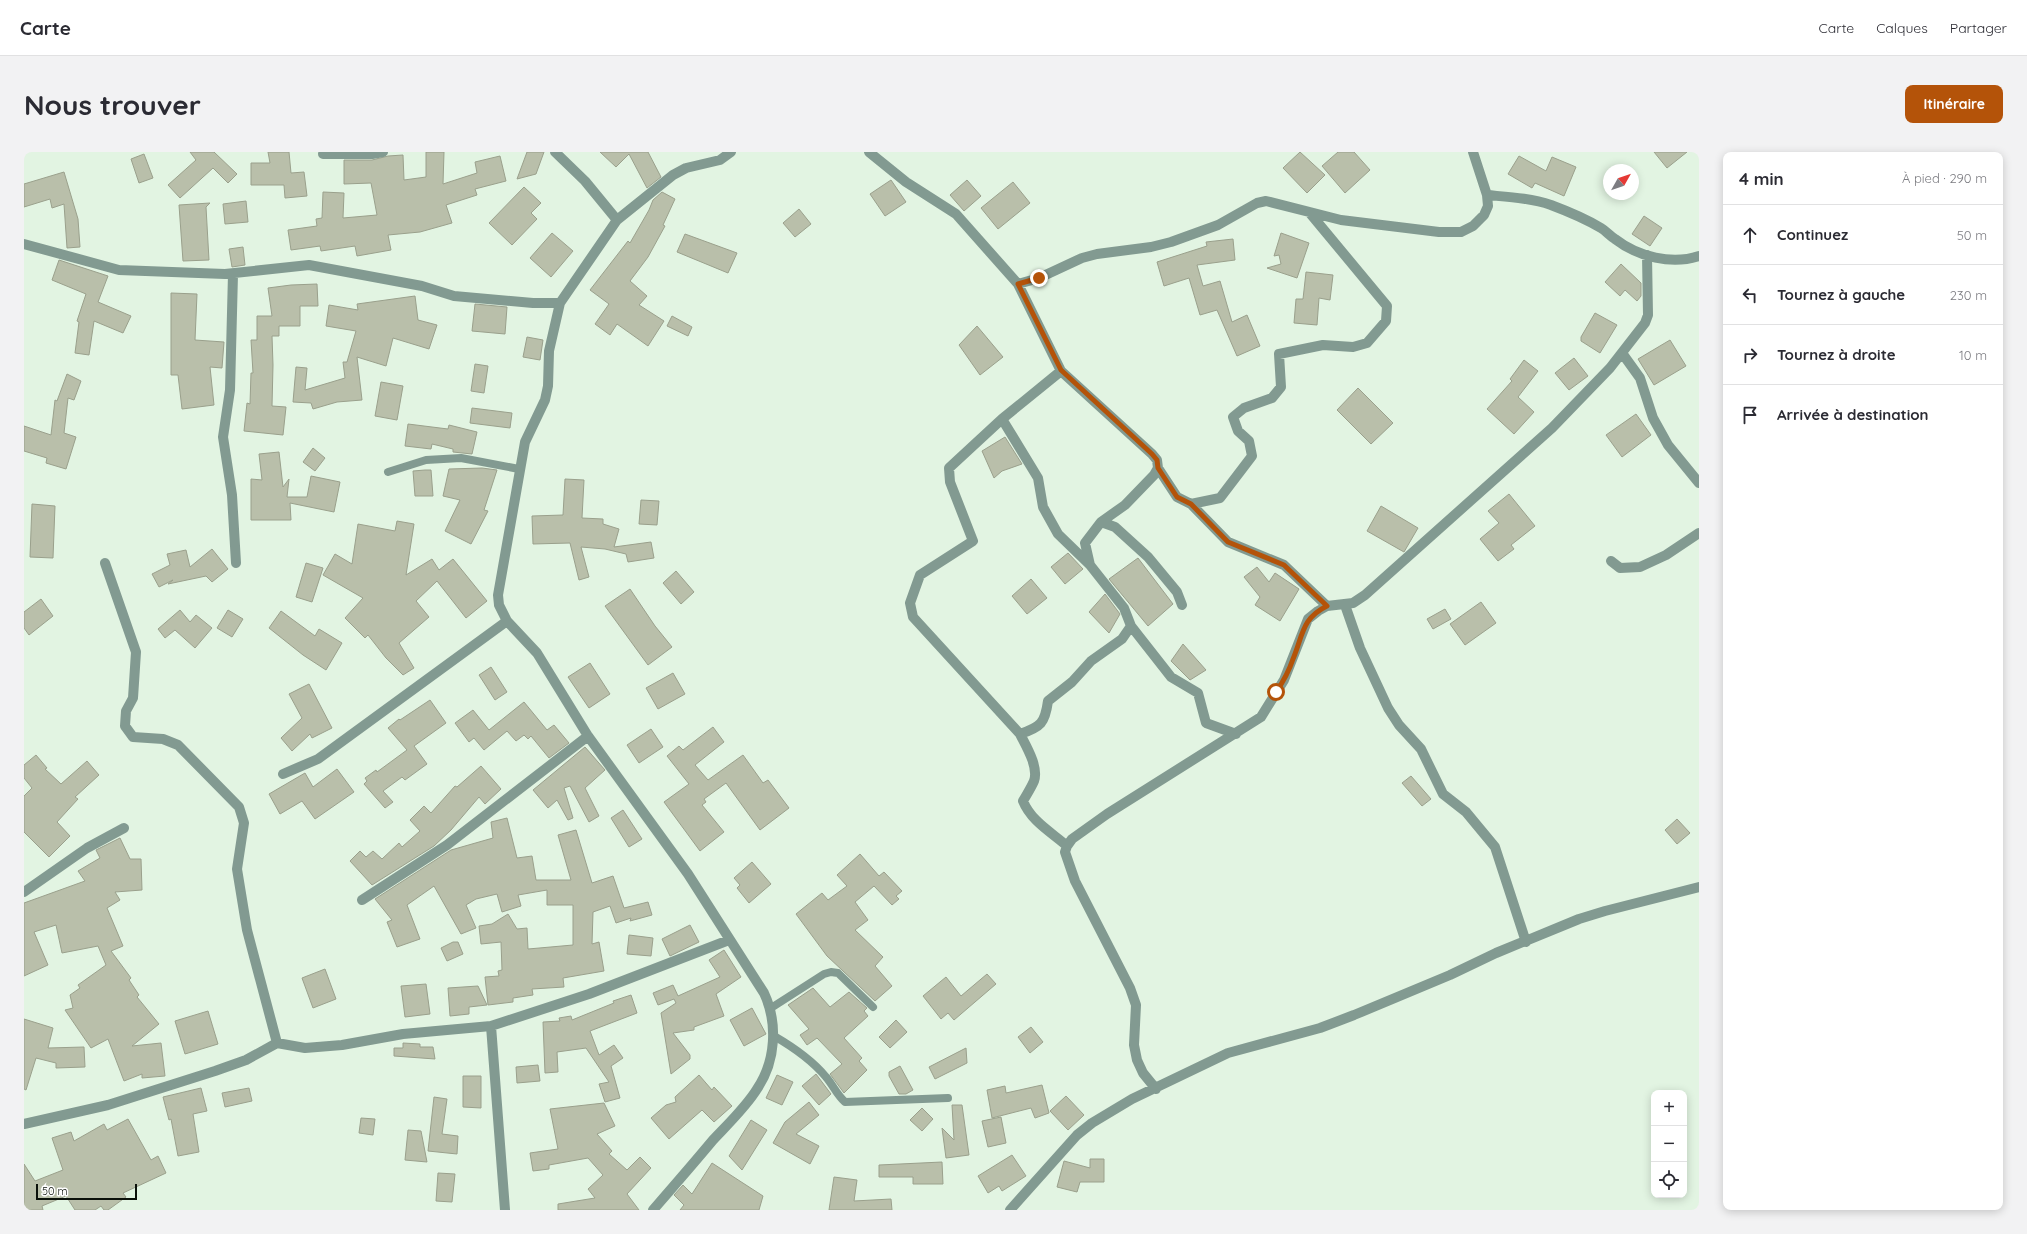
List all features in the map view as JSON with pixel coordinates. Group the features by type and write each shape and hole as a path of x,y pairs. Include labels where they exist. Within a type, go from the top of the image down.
{"street":[{"path":"324,154 372,154 383,152"},
{"path":"555,152 585,182 617,220"},
{"path":"653,1210 758,1089 770,1058 774,1036 771,1008 764,993 688,874 588,736 537,653 507,621 499,605 498,595 519,469 525,442 545,400 548,386 549,351 560,303 617,220 673,175 686,168 720,160 731,152"},
{"path":"870,152 906,182 956,214 1018,284 1061,370 1152,454 1157,460 1158,468 1177,497 1191,504 1228,542 1284,565 1327,606"},
{"path":"1018,284 1039,278 1082,258 1097,254 1151,247 1171,242 1218,225 1257,203 1266,201 1349,221 1439,232 1461,232 1473,226 1484,215 1488,206 1487,195 1473,152"},
{"path":"1487,195 1530,199 1550,205 1601,228 1616,240 1647,255 1673,261 1699,256"},
{"path":"1191,504 1220,498 1252,456 1249,441 1238,431 1233,417 1244,408 1272,398 1281,387 1278,354 1323,345 1353,347 1367,343 1386,321 1387,306 1309,212"},
{"path":"24,244 119,270 233,274 309,266 422,286 454,296 533,303 560,303"},
{"path":"1156,1089 1143,1073 1137,1060 1134,1045 1136,1018 1134,999 1075,881 1065,852 1067,846 1072,839 1107,814 1261,717 1284,680 1308,619 1327,606 1353,603 1365,595 1546,433 1587,394 1645,323 1648,315 1647,255"},
{"path":"233,274 230,390 223,437 233,501 236,563"},
{"path":"1622,352 1640,378 1652,418 1668,445 1699,483"},
{"path":"1061,370 1002,419 949,468 950,482 973,541 920,575 910,603 913,617 1020,734 1028,748 1035,773 1034,780 1023,801 1033,818 1067,846"},
{"path":"1002,419 1038,478 1043,507 1058,534 1090,565 1124,608 1131,626 1171,677 1198,693 1206,723 1236,734"},
{"path":"1090,565 1085,543 1101,522 1125,506 1154,475 1158,468"},
{"path":"1101,522 1115,527 1148,557 1178,592 1182,605"},
{"path":"1611,561 1620,568 1640,567 1666,555 1699,533"},
{"path":"105,563 136,652 133,698 126,711 125,726 133,736 163,739 178,745 239,807 244,823 237,869 247,930 277,1043"},
{"path":"1345,605 1360,648 1392,714 1399,725 1420,749 1443,794 1466,812 1495,847 1526,942"},
{"path":"283,774 318,759 507,621"},
{"path":"1020,734 1034,729 1040,724 1045,718 1048,701 1072,682 1091,661 1122,638 1131,626"},
{"path":"362,900 446,845 588,736"},
{"path":"24,892 87,848 124,828"},
{"path":"1010,1210 1077,1136 1092,1123 1132,1099 1156,1089 1228,1053 1320,1028 1450,975 1496,953 1605,910 1699,887"},
{"path":"24,1124 108,1105 154,1091 246,1060 277,1043 305,1048 342,1045 403,1034 491,1026 589,994 729,940"},
{"path":"491,1026 505,1210"}],"lane":[{"path":"388,472 426,460 461,458 519,469"},
{"path":"771,1008 824,974 831,972 838,973 873,1007"},
{"path":"774,1036 792,1047 817,1068 826,1077 838,1096 845,1102 948,1098"}],"building":[{"path":"190,152 214,152 237,174 228,183 213,168 180,198 168,185 196,160"},
{"path":"268,152 289,152 291,173 304,172 307,196 285,198 284,185 251,185 251,163 270,163"},
{"path":"426,152 444,152 443,184 477,173 475,162 500,156 506,181 475,189 477,195 446,205 452,223 420,232 388,235 391,250 357,256 355,246 321,251 320,246 291,250 288,230 317,226 316,219 322,218 323,192 344,193 343,218 377,215 371,183 344,184 344,160 372,160 388,156 403,155 404,180 426,177"},
{"path":"527,152 544,152 536,174 517,179"},
{"path":"600,152 648,152 661,177 647,188 629,154 616,167"},
{"path":"1300,152 1325,175 1307,193 1283,168"},
{"path":"1338,152 1354,152 1370,170 1345,193 1322,166"},
{"path":"1654,152 1687,152 1667,168"},
{"path":"144,154 153,178 139,183 131,159"},
{"path":"1519,156 1546,171 1552,157 1576,167 1564,196 1535,183 1532,188 1508,174"},
{"path":"64,172 78,219 80,247 67,248 64,204 52,208 50,199 24,207 24,184"},
{"path":"891,180 906,202 885,216 870,194"},
{"path":"967,180 981,196 964,211 950,195"},
{"path":"1013,182 1030,203 998,229 981,208"},
{"path":"524,187 541,203 531,213 537,219 512,245 489,223"},
{"path":"662,192 675,199 663,225 665,226 648,257 630,281 647,296 639,305 664,321 648,346 617,324 610,335 595,324 609,304 590,290 628,241 630,243 653,200"},
{"path":"246,201 248,222 225,224 223,204"},
{"path":"210,203 206,207 209,260 183,261 179,205"},
{"path":"799,209 811,224 795,237 783,223"},
{"path":"1644,216 1662,228 1650,246 1632,234"},
{"path":"552,233 573,251 551,277 530,258"},
{"path":"1281,233 1309,243 1297,278 1267,268 1281,264 1279,255 1274,256"},
{"path":"685,234 737,253 728,273 677,252"},
{"path":"1233,239 1235,260 1197,265 1203,286 1220,281 1232,322 1247,315 1260,346 1237,356 1217,310 1200,315 1189,278 1164,286 1157,262 1207,246 1206,242"},
{"path":"243,247 245,265 232,267 229,249"},
{"path":"59,260 108,276 98,302 131,316 123,333 94,321 89,355 75,353 79,322 77,321 86,294 52,280"},
{"path":"1621,264 1641,283 1641,296 1637,301 1625,290 1620,296 1605,282"},
{"path":"1306,272 1333,275 1330,300 1319,298 1317,325 1294,323 1296,299 1303,299"},
{"path":"317,284 318,306 300,306 300,326 279,326 279,336 272,336 272,406 286,407 283,435 244,431 247,403 250,404 251,373 253,373 251,340 257,340 257,316 272,316 268,288"},
{"path":"171,293 197,294 195,340 224,342 222,368 210,367 214,405 182,409 178,375 171,375"},
{"path":"415,296 418,320 437,325 429,349 393,338 386,366 357,357 362,400 337,402 313,409 311,403 293,402 296,367 307,368 305,390 345,378 343,362 347,362 356,331 326,326 329,305 358,310 357,304"},
{"path":"475,304 507,307 505,334 472,331"},
{"path":"1595,313 1617,325 1600,353 1581,341 1581,337"},
{"path":"672,316 692,327 688,336 667,326"},
{"path":"977,326 1003,357 980,375 959,345"},
{"path":"527,337 543,340 540,360 523,357"},
{"path":"1670,340 1686,366 1654,385 1638,359"},
{"path":"1574,358 1588,376 1569,390 1555,373"},
{"path":"1524,360 1538,371 1518,397 1534,412 1514,434 1487,409 1512,381 1510,379"},
{"path":"475,364 488,366 484,393 471,391"},
{"path":"67,374 81,381 74,400 68,398 64,433 76,437 66,469 46,463 47,458 24,451 24,426 51,435 55,400 57,401"},
{"path":"381,382 403,386 397,420 375,416"},
{"path":"1358,388 1393,423 1371,444 1337,410"},
{"path":"472,408 512,413 510,428 470,423"},
{"path":"1636,414 1651,435 1622,457 1606,435"},
{"path":"408,424 448,429 449,425 477,432 472,454 453,452 453,449 432,444 431,449 405,446"},
{"path":"1005,437 1022,464 1002,471 994,478 982,451"},
{"path":"313,448 325,458 315,471 303,462"},
{"path":"279,452 283,487 289,479 287,497 307,497 311,476 340,482 334,512 290,503 291,520 251,520 251,479 262,480 259,454"},
{"path":"482,468 497,470 484,510 488,511 471,544 445,531 460,500 443,496 449,469"},
{"path":"431,470 433,496 415,496 413,471"},
{"path":"565,479 584,480 582,518 603,519 603,524 619,529 614,547 651,542 654,558 628,562 626,554 605,549 581,547 589,577 579,580 570,543 533,544 532,516 563,515"},
{"path":"1509,494 1535,526 1511,545 1514,549 1498,561 1480,539 1499,523 1488,511"},
{"path":"641,500 659,501 657,525 639,524"},
{"path":"32,504 55,506 53,558 30,557"},
{"path":"1381,506 1418,528 1404,552 1367,531"},
{"path":"397,521 414,524 406,575 432,559 439,570 453,559 487,601 466,618 437,581 416,601 429,617 399,643 414,668 403,675 386,658 368,635 365,638 345,618 363,598 323,575 335,554 352,564 358,524 395,531"},
{"path":"212,549 228,569 212,582 206,576 168,584 173,580 159,587 152,574 170,565 167,554 186,550 190,567"},
{"path":"1068,553 1083,569 1065,584 1051,567"},
{"path":"1138,558 1173,604 1148,626 1109,579"},
{"path":"306,563 323,568 312,602 296,597"},
{"path":"1257,567 1269,582 1275,573 1299,589 1280,621 1255,605 1260,597 1244,577"},
{"path":"676,571 694,592 681,604 663,583"},
{"path":"1031,579 1047,598 1027,614 1012,596"},
{"path":"630,589 655,626 672,647 648,665 605,606"},
{"path":"1105,594 1120,614 1109,633 1089,612"},
{"path":"41,599 53,616 29,635 24,628 24,612"},
{"path":"1481,602 1496,623 1465,645 1450,624"},
{"path":"1445,609 1451,619 1433,629 1427,619"},
{"path":"180,610 190,622 196,615 212,628 195,648 175,630 165,638 158,629"},
{"path":"228,610 243,619 232,637 217,628"},
{"path":"281,611 315,636 319,629 342,643 326,670 303,655 269,628"},
{"path":"1183,644 1206,670 1190,680 1171,661"},
{"path":"590,663 610,694 589,708 568,677"},
{"path":"491,667 507,692 495,700 479,675"},
{"path":"673,673 685,694 658,709 646,688"},
{"path":"309,684 332,728 312,738 310,734 292,751 281,738 302,718 289,694"},
{"path":"430,700 446,723 414,746 427,764 405,780 402,777 383,791 393,802 385,808 364,784 367,781 365,778 376,770 377,772 407,750 388,728 399,719 400,720"},
{"path":"524,702 547,730 554,725 569,743 549,758 531,736 528,739 524,735 516,741 507,731 484,750 474,738 469,742 455,723 473,710 489,730"},
{"path":"713,727 724,742 695,765 708,780 743,755 763,783 768,780 789,808 760,830 726,783 704,799 706,802 702,805 724,832 700,851 664,802 689,784 667,756 679,746 683,750"},
{"path":"651,729 663,747 639,763 627,745"},
{"path":"585,747 605,770 585,788 599,816 589,822 570,786 564,788 573,818 568,820 557,800 548,808 533,790"},
{"path":"36,755 47,768 45,769 61,784 87,761 99,775 75,797 78,799 57,822 70,836 49,857 24,832 24,796 32,788 24,778 24,765"},
{"path":"481,766 501,789 485,804 479,797 451,830 434,846 372,885 350,861 360,851 366,857 373,851 382,859 399,843 402,847 420,831 410,820 424,806 431,813 455,786 457,787"},
{"path":"337,769 354,792 315,819 302,801 280,814 269,794 305,773 313,787"},
{"path":"1411,776 1431,799 1422,806 1402,783"},
{"path":"623,810 642,839 629,847 611,818"},
{"path":"507,818 517,858 532,856 536,880 571,880 558,835 576,830 592,883 613,876 624,908 648,902 652,915 630,921 631,918 616,923 610,906 593,912 592,944 599,942 604,971 563,978 564,987 532,989 533,995 513,998 513,1002 488,1005 485,977 499,976 498,971 502,970 501,942 481,944 479,926 492,924 508,914 517,929 527,928 528,949 573,945 573,905 547,905 547,890 518,895 521,906 502,912 497,894 476,899 466,905 476,928 461,934 434,886 407,905 420,939 397,947 387,922 392,920 375,899 451,850 493,838 491,822"},
{"path":"1677,819 1690,833 1677,844 1665,830"},
{"path":"120,838 130,859 141,859 142,890 115,892 120,900 107,908 123,946 111,951 131,978 129,980 139,995 137,997 159,1024 132,1046 161,1043 165,1076 142,1078 142,1074 124,1081 108,1039 91,1048 65,1010 73,1008 70,995 80,988 78,985 106,965 98,946 62,953 56,925 34,932 48,965 24,976 24,903 85,881 78,871 100,858 96,850"},
{"path":"860,854 879,876 884,872 902,891 896,896 899,899 892,905 874,886 855,902 868,920 855,930 883,957 875,966 892,986 875,1001 827,956 796,914 822,893 828,900 847,886 837,875"},
{"path":"752,862 771,884 749,903 737,888 740,885 734,878"},
{"path":"690,925 699,942 670,956 662,939"},
{"path":"629,935 653,938 651,956 627,954"},
{"path":"453,942 458,942 463,954 447,961 441,948"},
{"path":"724,950 741,977 716,994 724,1016 694,1027 694,1030 673,1033 690,1055 690,1059 671,1074 661,1013 676,1003 674,999 658,1005 653,993 673,985 678,996 720,977 709,960"},
{"path":"325,969 336,999 313,1008 302,978"},
{"path":"987,974 996,984 954,1020 948,1013 941,1019 923,996 946,977 961,996"},
{"path":"426,984 430,1014 405,1017 401,986"},
{"path":"478,986 487,1005 469,1007 469,1014 450,1016 448,988"},
{"path":"813,988 830,1007 849,992 867,1008 864,1011 868,1016 844,1038 862,1058 859,1061 867,1070 844,1093 830,1074 842,1064 817,1038 807,1045 800,1035 809,1029 788,1005"},
{"path":"631,995 637,1013 590,1031 599,1055 614,1045 623,1058 611,1066 620,1098 605,1102 599,1084 609,1082 586,1048 557,1052 558,1072 545,1073 543,1022 560,1021 559,1018 571,1016 572,1020 614,1003 613,1001"},
{"path":"752,1008 766,1034 744,1046 730,1020"},
{"path":"208,1011 218,1044 185,1054 175,1021"},
{"path":"24,1019 53,1028 48,1048 84,1047 85,1067 56,1068 56,1063 36,1058 26,1090 24,1089"},
{"path":"896,1020 907,1032 890,1048 879,1037"},
{"path":"1031,1027 1043,1042 1030,1053 1018,1037"},
{"path":"403,1043 420,1044 420,1047 433,1047 435,1059 394,1056 394,1048 403,1048"},
{"path":"966,1048 967,1063 935,1079 929,1067"},
{"path":"538,1065 540,1081 517,1083 516,1067"},
{"path":"900,1066 913,1090 906,1094 899,1094 889,1076 889,1072"},
{"path":"816,1074 831,1094 819,1105 802,1086"},
{"path":"699,1075 712,1090 714,1087 732,1106 714,1122 702,1110 669,1139 651,1118 666,1105 676,1102 675,1097"},
{"path":"777,1075 793,1082 782,1105 766,1098"},
{"path":"463,1076 481,1076 481,1108 463,1107"},
{"path":"1042,1085 1049,1113 1035,1118 1031,1108 992,1118 987,1090 1005,1086 1006,1093"},
{"path":"201,1088 207,1111 193,1114 199,1152 178,1156 171,1119 169,1120 163,1097"},
{"path":"249,1088 252,1101 225,1107 222,1093"},
{"path":"1066,1096 1084,1115 1068,1130 1050,1111"},
{"path":"434,1097 447,1099 442,1134 458,1136 457,1154 428,1151"},
{"path":"809,1102 819,1115 796,1134 819,1146 810,1164 773,1143 785,1122"},
{"path":"604,1103 615,1126 597,1134 612,1151 609,1154 627,1170 640,1157 651,1168 627,1194 639,1210 558,1210 558,1204 595,1198 588,1189 603,1175 588,1158 549,1165 549,1169 533,1171 530,1153 558,1149 550,1109"},
{"path":"952,1105 962,1105 969,1155 946,1158 942,1128 954,1140"},
{"path":"922,1108 933,1119 922,1131 910,1120"},
{"path":"1001,1117 1006,1143 988,1147 982,1121"},
{"path":"361,1118 375,1119 373,1135 359,1133"},
{"path":"128,1119 151,1160 158,1156 166,1173 123,1193 126,1197 108,1210 104,1210 101,1206 95,1210 75,1210 66,1196 42,1206 43,1210 24,1210 24,1164 35,1181 63,1170 52,1138 71,1132 74,1141 104,1124 107,1130"},
{"path":"751,1120 767,1130 742,1170 729,1156"},
{"path":"408,1130 421,1131 427,1162 405,1160"},
{"path":"1012,1155 1026,1176 1002,1191 999,1186 988,1193 978,1176"},
{"path":"1090,1159 1104,1159 1104,1182 1080,1182 1077,1192 1057,1187 1064,1161 1090,1168"},
{"path":"942,1162 943,1184 913,1184 913,1177 879,1177 879,1165"},
{"path":"712,1163 763,1196 759,1210 680,1210 684,1205 674,1195 683,1185 692,1194"},
{"path":"438,1173 455,1174 452,1202 436,1201"},
{"path":"834,1177 857,1180 854,1201 891,1199 892,1210 829,1210"}],"route":[{"path":"1039,278 1018,284 1054,359 1061,370 1152,454 1157,460 1158,468 1177,497 1191,504 1228,542 1284,565 1327,606 1308,619 1294,659 1284,680 1276,692"}]}
